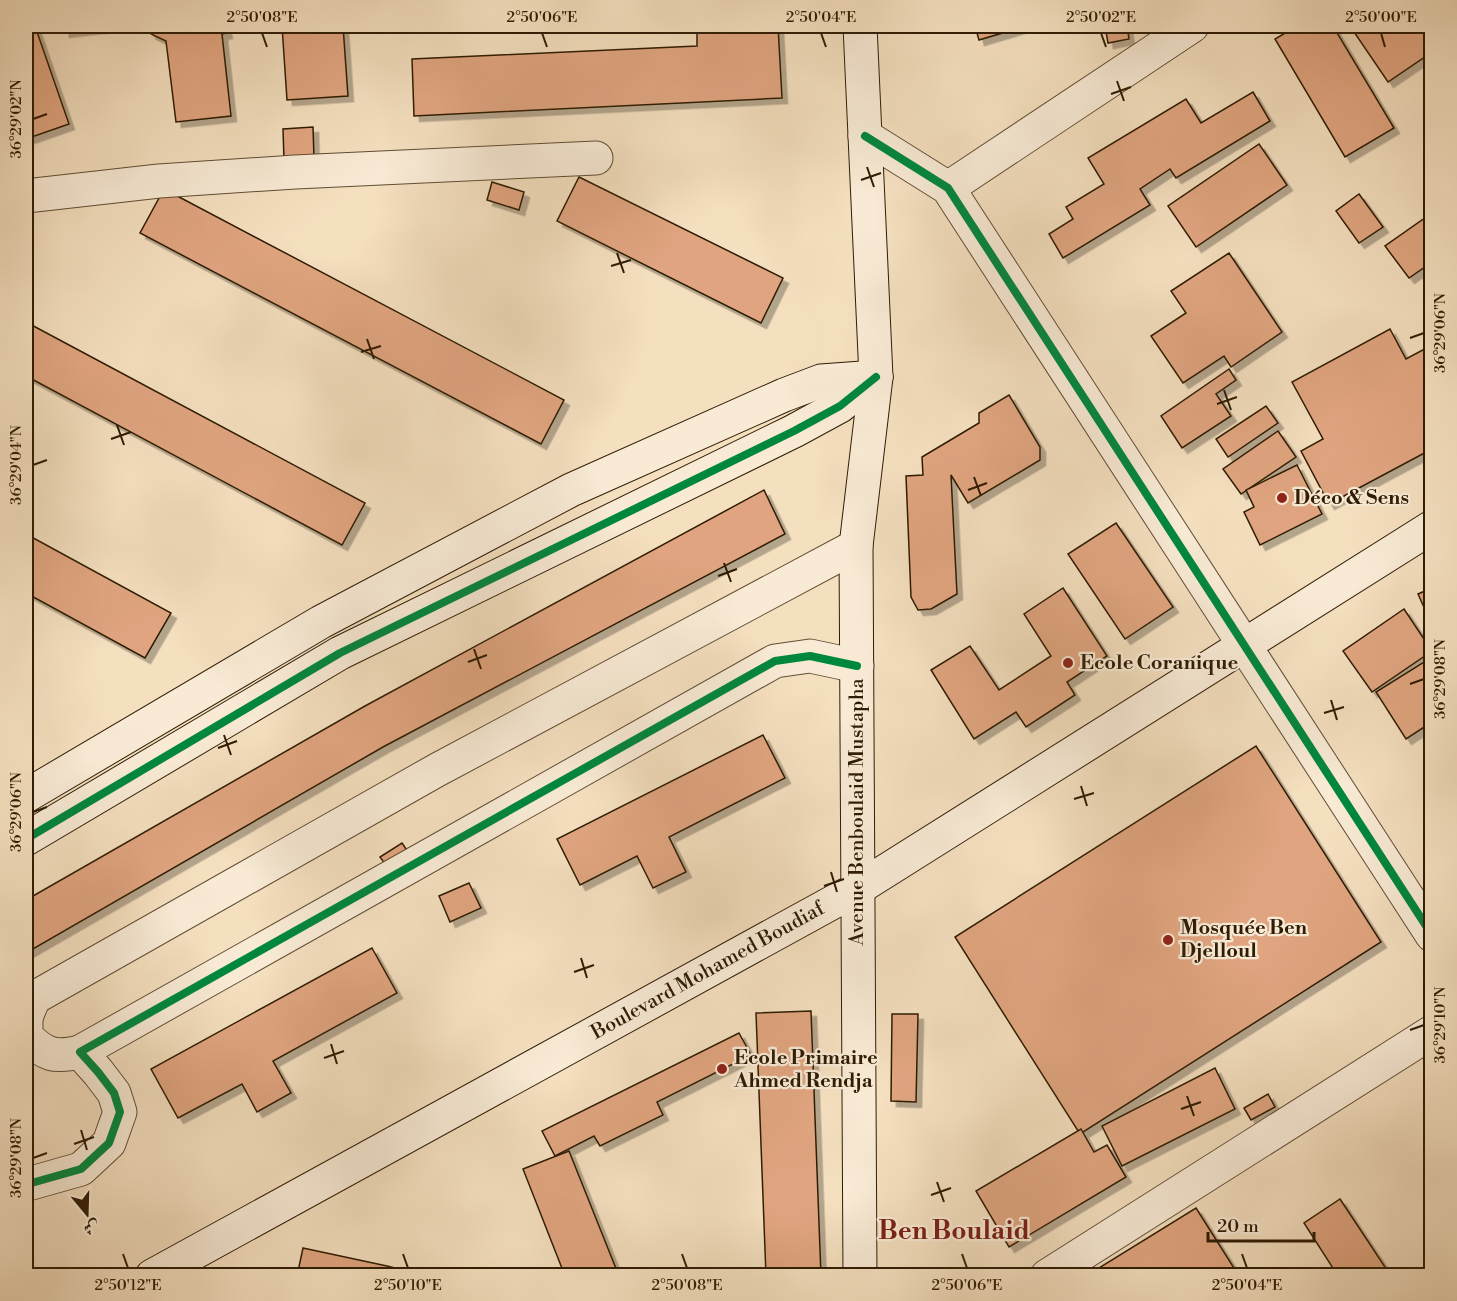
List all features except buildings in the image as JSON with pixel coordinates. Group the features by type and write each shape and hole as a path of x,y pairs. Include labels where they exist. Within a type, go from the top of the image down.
{"street":[{"name":"Avenue Benboulaid Mustapha","path":"860,26 876,377 856,546 860,1275"},
{"path":"948,188 1192,26"},
{"path":"865,136 948,188 1431,935"},
{"path":"26,196 159,181 294,172 596,158"},
{"path":"26,796 321,622 571,490 773,399 821,381 876,377"},
{"path":"26,838 340,653 794,431 840,406 876,377"},
{"name":"Boulevard Mohamed Boudiaf","path":"152,1275 857,889 1431,527"},
{"path":"856,546 437,770 44,992 34,998 26,1018 26,1036 40,1050 62,1056 80,1052 774,661 810,656 857,666"},
{"path":"1047,1275 1431,1032"},
{"path":"26,1183 81,1169 110,1143 120,1112 114,1093 80,1052"}],"cycle path":[{"path":"865,136 948,188 1432,935"},
{"path":"26,839 340,653 794,431 840,406 876,377"},
{"path":"26,1183 81,1169 109,1143 120,1112 114,1093 80,1052 775,661 810,656 857,666"}],"place":[{"name":"Déco & Sens","path":"1282,498"},
{"name":"Ecole Coranique","path":"1068,663"},
{"name":"Mosquée Ben Djelloul","path":"1168,940"},
{"name":"Ecole Primaire Ahmed Rendja","path":"722,1069"}],"district":[{"name":"Ben Boulaid","path":"954,1231"}]}
